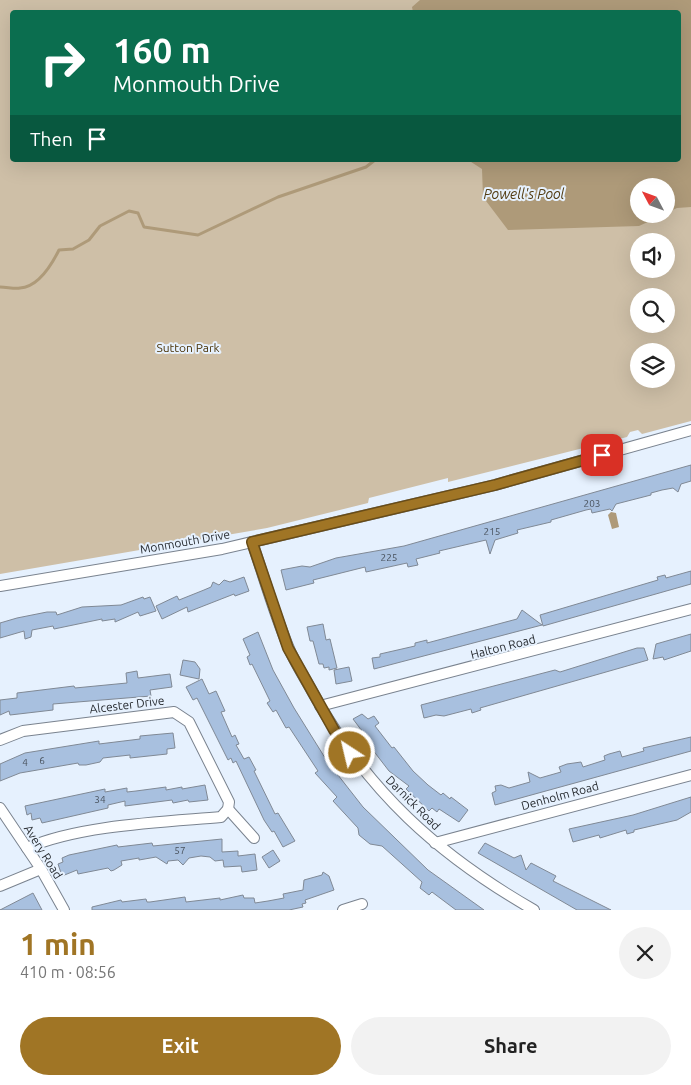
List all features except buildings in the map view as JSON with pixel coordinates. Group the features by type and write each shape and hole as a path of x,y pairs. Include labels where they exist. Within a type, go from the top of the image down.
{"street":[{"name":"Monmouth Drive","path":"0,586 252,542 495,485 691,430"},
{"name":"Darnick Road","path":"252,542 288,648 320,706 350,753 382,792 435,843 480,879 534,910"},
{"name":"Halton Road","path":"320,706 691,610"},
{"name":"Alcester Drive","path":"0,740 23,731 174,712 189,722 227,796 228,809 254,838"},
{"name":"Denholm Road","path":"435,843 691,775"},
{"name":"Avery Road","path":"0,808 41,869 64,910"},
{"path":"27,848 60,836 143,824 221,817 228,809"},
{"path":"0,886 41,869"},
{"path":"346,906 362,904"}],"green space":[{"name":"Sutton Park","path":"0,0 691,0 691,421 642,434 638,430 630,432 627,437 448,482 448,478 369,498 368,503 267,528 0,574"}],"water":[{"name":"Powell's Pool","path":"420,0 691,0 691,207 675,209 675,178 630,178 630,223 646,223 639,226 508,230 483,197 482,169 471,162 681,162 681,10 413,10 412,7"},
{"path":"611,512 616,513 619,527 612,529 608,515"}],"waterway":[{"path":"0,287 18,288 33,284 44,274 59,250 73,249 89,240 100,226 129,211 138,213 144,227 198,235 278,197 366,167 372,162"}],"route":[{"path":"350,753 334,730 288,648 252,542 495,485 602,455"}]}
